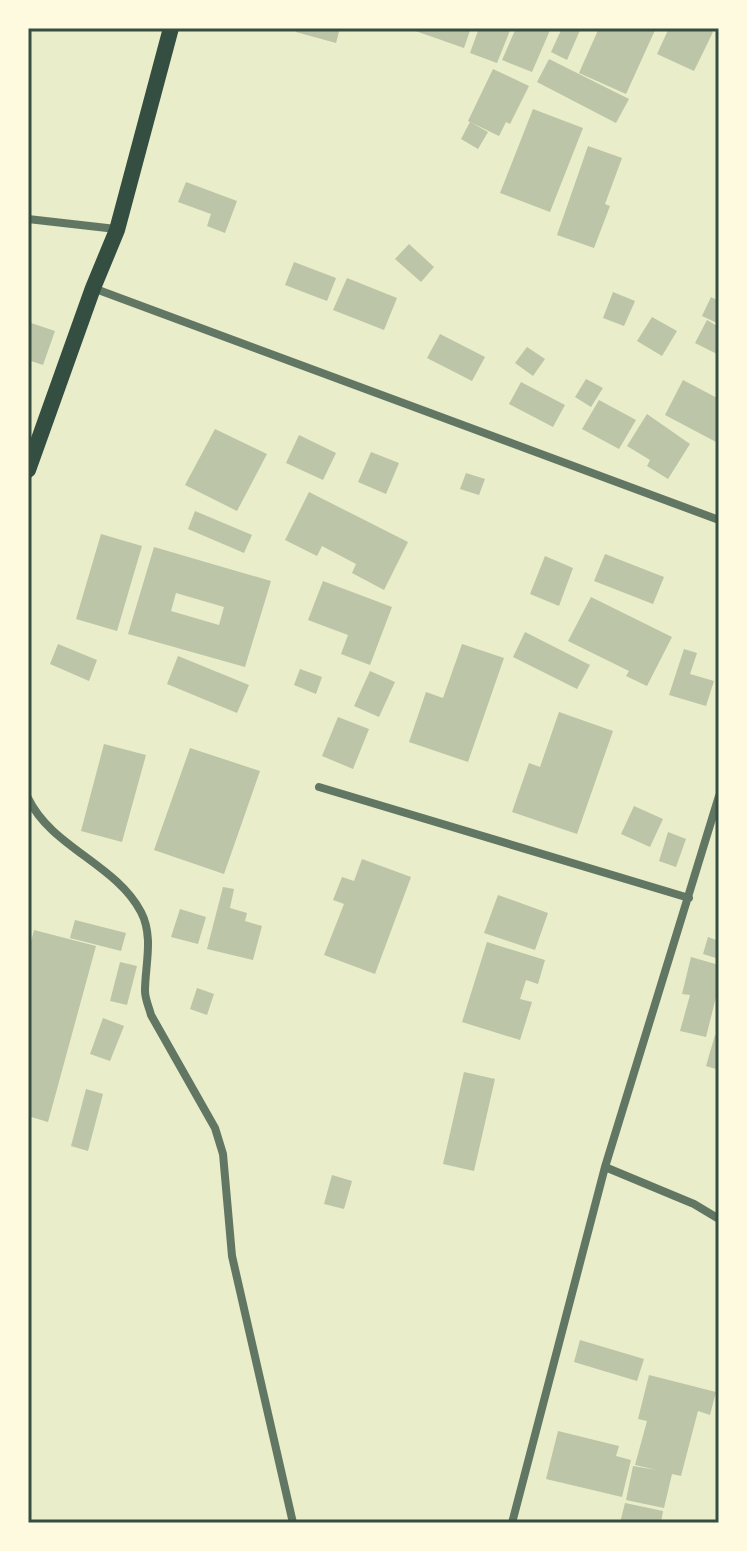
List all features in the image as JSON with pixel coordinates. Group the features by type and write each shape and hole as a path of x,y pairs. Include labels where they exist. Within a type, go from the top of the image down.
{"main road":[{"path":"28,470 117,230 171,28"}],"street":[{"path":"28,219 117,230"},
{"path":"93,288 719,520"},
{"path":"319,787 689,898"},
{"path":"512,1523 605,1167 719,796"},
{"path":"28,798 37,816 125,890 140,910 147,927 145,995 151,1015 215,1128 223,1154 232,1256 293,1523"},
{"path":"605,1167 694,1204 719,1219"}],"building":[{"path":"297,28 340,28 336,43 296,32"},
{"path":"407,28 471,28 464,48"},
{"path":"479,28 511,28 497,63 470,53"},
{"path":"516,28 551,28 532,72 502,60"},
{"path":"562,28 581,28 567,60 551,52"},
{"path":"599,28 656,28 626,94 579,73"},
{"path":"669,28 704,28 713,32 694,71 657,54"},
{"path":"549,59 629,99 616,123 537,82"},
{"path":"493,69 529,86 510,124 506,122 499,136 468,121"},
{"path":"533,109 583,128 550,212 500,193"},
{"path":"470,122 488,132 478,149 461,139"},
{"path":"588,146 622,158 605,204 610,206 594,248 557,235"},
{"path":"186,182 237,201 225,233 207,226 211,214 178,202"},
{"path":"409,244 434,267 421,282 395,259"},
{"path":"294,262 336,278 327,301 285,285"},
{"path":"347,278 397,298 384,330 333,310"},
{"path":"613,292 635,301 624,326 603,318"},
{"path":"711,297 719,301 719,324 702,316"},
{"path":"652,317 677,331 662,356 637,341"},
{"path":"707,320 719,327 719,355 695,343"},
{"path":"28,322 55,331 43,365 28,360"},
{"path":"440,334 485,357 472,381 427,358"},
{"path":"527,347 545,359 533,376 515,363"},
{"path":"586,379 603,388 591,407 575,397"},
{"path":"683,380 719,399 718,443 665,415"},
{"path":"521,382 565,405 553,427 509,404"},
{"path":"599,400 636,420 619,449 582,429"},
{"path":"647,414 690,444 668,479 647,466 650,460 627,446"},
{"path":"215,429 267,454 237,511 185,485"},
{"path":"299,435 336,453 323,480 286,463"},
{"path":"371,452 399,463 386,494 358,482"},
{"path":"466,473 485,479 479,495 460,489"},
{"path":"309,492 408,542 384,590 352,573 356,564 322,546 317,556 285,540"},
{"path":"195,511 252,535 244,553 188,529"},
{"path":"101,534 142,546 117,631 76,619"},
{"path":"154,547 271,581 245,667 128,634","holes":["176,593 224,607 219,625 171,611"]},
{"path":"605,554 664,577 653,604 594,581"},
{"path":"545,556 573,568 559,606 530,594"},
{"path":"323,581 392,607 370,665 341,654 348,635 308,620"},
{"path":"591,597 672,637 647,686 626,676 629,671 568,641"},
{"path":"525,632 590,665 577,689 513,657"},
{"path":"58,644 97,660 89,681 50,664"},
{"path":"462,644 504,658 468,762 409,742 426,692 443,698"},
{"path":"684,649 697,653 690,674 714,681 706,706 669,695"},
{"path":"178,656 249,685 237,713 167,684"},
{"path":"300,669 322,677 316,694 294,685"},
{"path":"370,671 395,682 379,717 354,706"},
{"path":"559,712 613,731 577,834 512,812 529,763 540,767"},
{"path":"338,717 369,729 353,769 322,756"},
{"path":"104,744 146,755 122,842 81,831"},
{"path":"190,748 260,771 224,874 154,850"},
{"path":"634,806 663,819 650,847 621,834"},
{"path":"668,832 686,839 676,867 659,861"},
{"path":"362,859 411,877 375,974 324,955 344,904 333,900 342,877 354,881"},
{"path":"223,887 234,889 230,908 247,913 245,921 262,926 253,960 207,949"},
{"path":"498,895 548,913 535,950 484,933"},
{"path":"180,909 206,917 198,944 171,937"},
{"path":"75,920 126,933 121,951 70,938"},
{"path":"34,930 96,946 48,1122 28,1116 28,953"},
{"path":"708,937 719,941 719,959 703,954"},
{"path":"487,942 545,960 538,984 526,980 520,999 532,1002 520,1040 462,1022"},
{"path":"691,957 719,965 719,985 706,1037 680,1031 690,995 682,994"},
{"path":"120,962 137,966 127,1005 110,1001"},
{"path":"197,988 214,994 207,1015 190,1009"},
{"path":"103,1018 124,1026 110,1061 90,1054"},
{"path":"715,1035 719,1037 719,1070 706,1066"},
{"path":"464,1072 495,1079 474,1171 443,1164"},
{"path":"86,1089 103,1094 88,1151 71,1146"},
{"path":"332,1175 352,1181 344,1209 324,1204"},
{"path":"580,1340 644,1359 637,1381 574,1362"},
{"path":"649,1375 716,1392 710,1415 698,1411 681,1476 672,1474 664,1508 626,1500 633,1466 657,1470 635,1465 647,1421 638,1419"},
{"path":"558,1431 619,1446 616,1456 631,1460 622,1497 546,1479"},
{"path":"625,1503 663,1511 661,1523 620,1523"}]}
